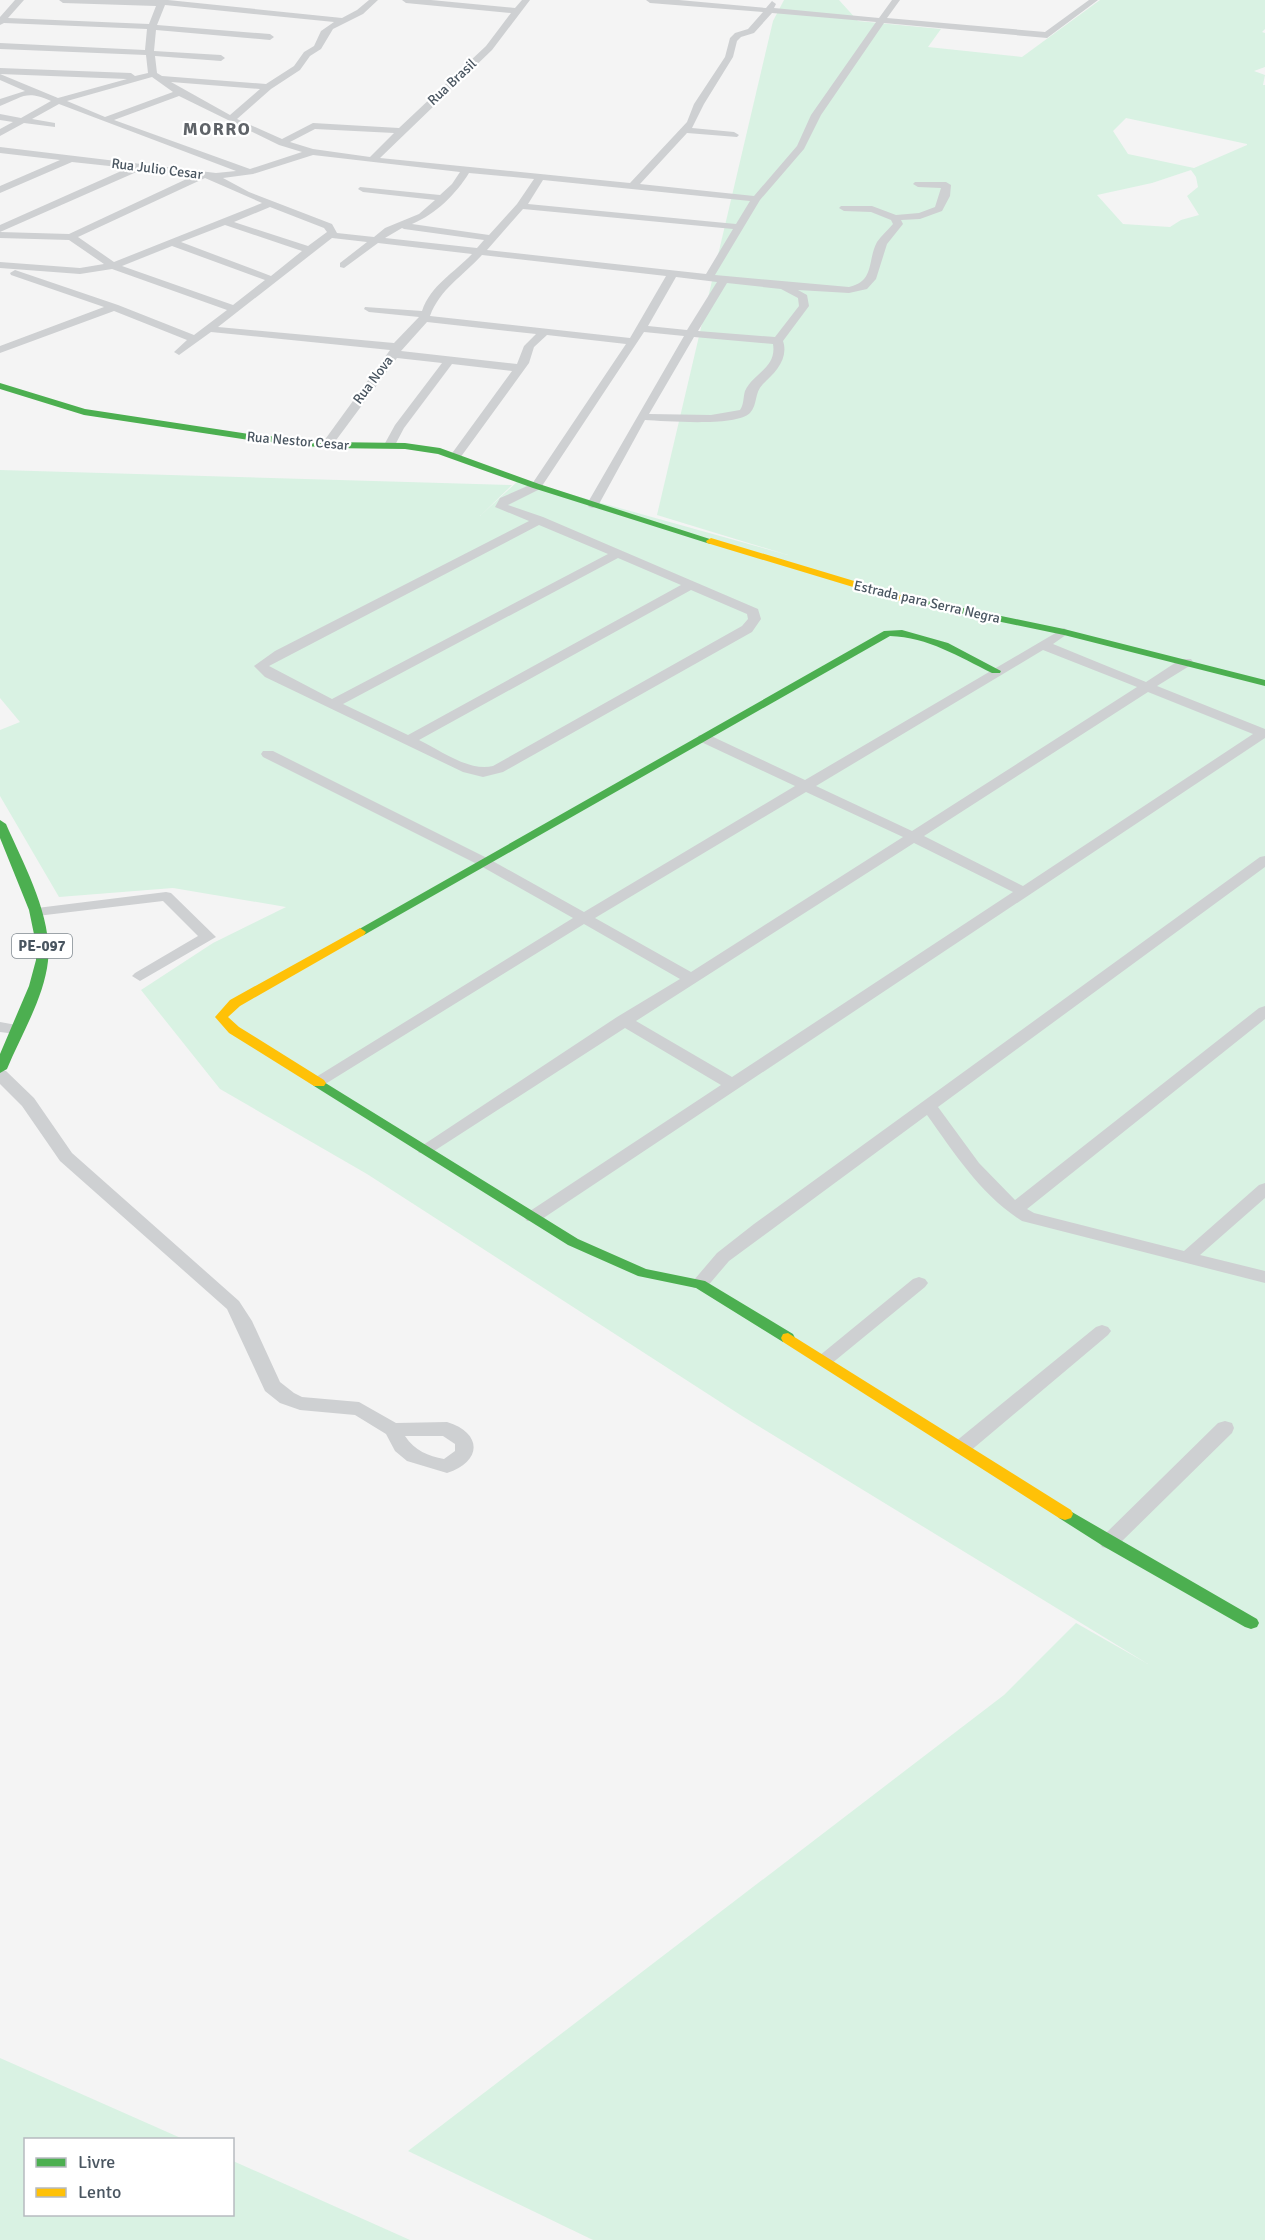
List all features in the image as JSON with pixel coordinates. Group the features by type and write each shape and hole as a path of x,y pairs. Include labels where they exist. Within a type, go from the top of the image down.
{"street":[{"path":"0,21 21,0"},
{"path":"63,0 162,2 340,20"},
{"path":"231,119 268,87 297,68 307,54 318,47 324,33 340,20 360,12 374,0"},
{"path":"406,0 516,11"},
{"name":"Rua Brasil","path":"372,160 489,48 526,0"},
{"path":"650,0 1047,35 1094,0"},
{"path":"632,187 692,123 699,104 729,57 735,37 751,31 769,11 773,0"},
{"path":"709,277 756,199 801,147 816,115 896,0"},
{"path":"153,76 149,52 150,27 162,2"},
{"path":"0,21 150,27 270,37"},
{"path":"182,55 212,33"},
{"path":"220,58 149,52 3,46 6,60 0,71 153,76 268,87"},
{"path":"0,133 60,100 153,76 180,93 231,119 282,143 312,152 540,178 756,199"},
{"path":"2,81 60,100 105,120 250,172"},
{"path":"0,103 35,91"},
{"path":"105,120 180,93"},
{"path":"0,117 52,125"},
{"path":"282,143 313,126 403,131"},
{"path":"685,130 734,135"},
{"name":"Rua Julio Cesar","path":"0,150 225,176 250,172 312,152"},
{"path":"0,189 72,158"},
{"path":"0,229 140,166"},
{"path":"344,265 389,230 418,219 460,181 466,170"},
{"path":"0,235 71,237 206,175 269,204 328,226 332,230 330,235 179,352"},
{"name":"Rua Nova","path":"327,446 395,351 424,316 431,300 444,284 469,263 521,206 540,178"},
{"path":"844,208 872,209 895,218 920,216 939,209 945,196 946,185 918,184"},
{"path":"363,189 441,198"},
{"path":"0,266 80,270 113,266 269,204"},
{"path":"521,206 738,227"},
{"path":"330,235 784,286 849,290 863,287 871,279 882,243 898,224 895,218"},
{"path":"418,219 421,224 430,229"},
{"path":"222,221 309,250"},
{"path":"400,226 492,238"},
{"path":"71,237 113,266 235,309"},
{"path":"171,242 273,280"},
{"path":"0,266 194,339"},
{"path":"538,520 261,666 270,674 334,703 407,741 476,772 490,772 747,629 755,619 753,612 615,555 538,520 501,507 504,501 536,486 641,329 673,273"},
{"path":"593,504 724,279"},
{"path":"778,341 804,302 799,294 784,286"},
{"path":"0,350 114,307"},
{"path":"369,309 632,341"},
{"path":"209,329 519,368"},
{"path":"641,329 778,341"},
{"path":"456,456 525,361 529,346 544,332"},
{"path":"643,417 719,417 740,414 748,407 753,388 766,375 779,354 781,347 778,341"},
{"path":"390,445 399,427 449,361"},
{"name":"Rua Nestor Cesar","path":"0,386 96,414 249,437 327,446 390,445 425,448 456,456 536,486 593,504"},
{"name":"Estrada para Serra Negra","path":"593,504 911,601 1064,632 1265,683"},
{"path":"334,703 615,555"},
{"path":"407,741 688,586"},
{"path":"996,670 916,635 894,631 235,1003 221,1017 224,1022 316,1082 573,1242 643,1273 700,1284 825,1360 1109,1542 1251,1623"},
{"path":"316,1082 996,670 1064,632"},
{"path":"1043,645 1264,733"},
{"path":"425,1149 623,1020 1186,662"},
{"path":"533,1217 1182,785 1264,733"},
{"path":"704,738 912,836 1024,892"},
{"path":"268,754 484,862 690,978"},
{"name":"PE-097","path":"0,824 37,912 42,959 35,984 8,1028 0,1069"},
{"path":"700,1284 723,1257 742,1242 1265,860"},
{"path":"37,912 166,896 208,938 140,976"},
{"path":"1014,1210 1265,1011"},
{"path":"623,1020 732,1084"},
{"path":"0,1075 28,1102 66,1156 233,1305 276,1390 300,1403 359,1408 393,1430"},
{"path":"928,1105 998,1197 1014,1210 1042,1222 1265,1277"},
{"path":"1187,1257 1265,1189"},
{"path":"825,1360 919,1284"},
{"path":"962,1448 1101,1331"},
{"path":"1109,1542 1226,1428"}],"green space":[{"path":"784,0 839,0 858,21 941,29 928,47 1022,57 1100,0 1265,0 1265,29 1262,32 1265,33 1265,67 1254,71 1265,75 1263,85 1265,85 1265,2240 593,2240 408,2151 1004,1695 1076,1623 1148,1664 742,1416 367,1174 220,1089 141,990 213,943 286,907 173,888 59,897 0,796 0,730 20,722 0,698 0,470 512,485 480,516 519,480 788,555 657,515 773,21","holes":["1126,118 1247,144 1247,145 1194,168 1128,154 1113,131","1191,170 1196,177 1198,187 1187,196 1199,215 1181,220 1170,227 1123,224 1097,195 1152,183"]},
{"path":"0,2058 181,2138 24,2138 24,2216 234,2216 234,2161 410,2240 0,2240"}],"traffic: fast":[{"path":"0,386 84,412 249,437 327,445 405,446 440,451 536,486 711,541"},
{"path":"900,598 1064,632 1265,683"},
{"path":"360,932 888,633 902,633 930,639 996,671"},
{"path":"0,824 35,910 42,944 42,960 35,986 0,1069"},
{"path":"319,1083 573,1242 643,1273 700,1284 788,1338"},
{"path":"1065,1514 1109,1542 1251,1623"}],"traffic: slow":[{"path":"711,541 900,598"},
{"path":"319,1083 234,1030 221,1017 235,1003 360,932"},
{"path":"788,1338 1065,1514"}],"district":[{"name":"MORRO","path":"217,129"}]}
